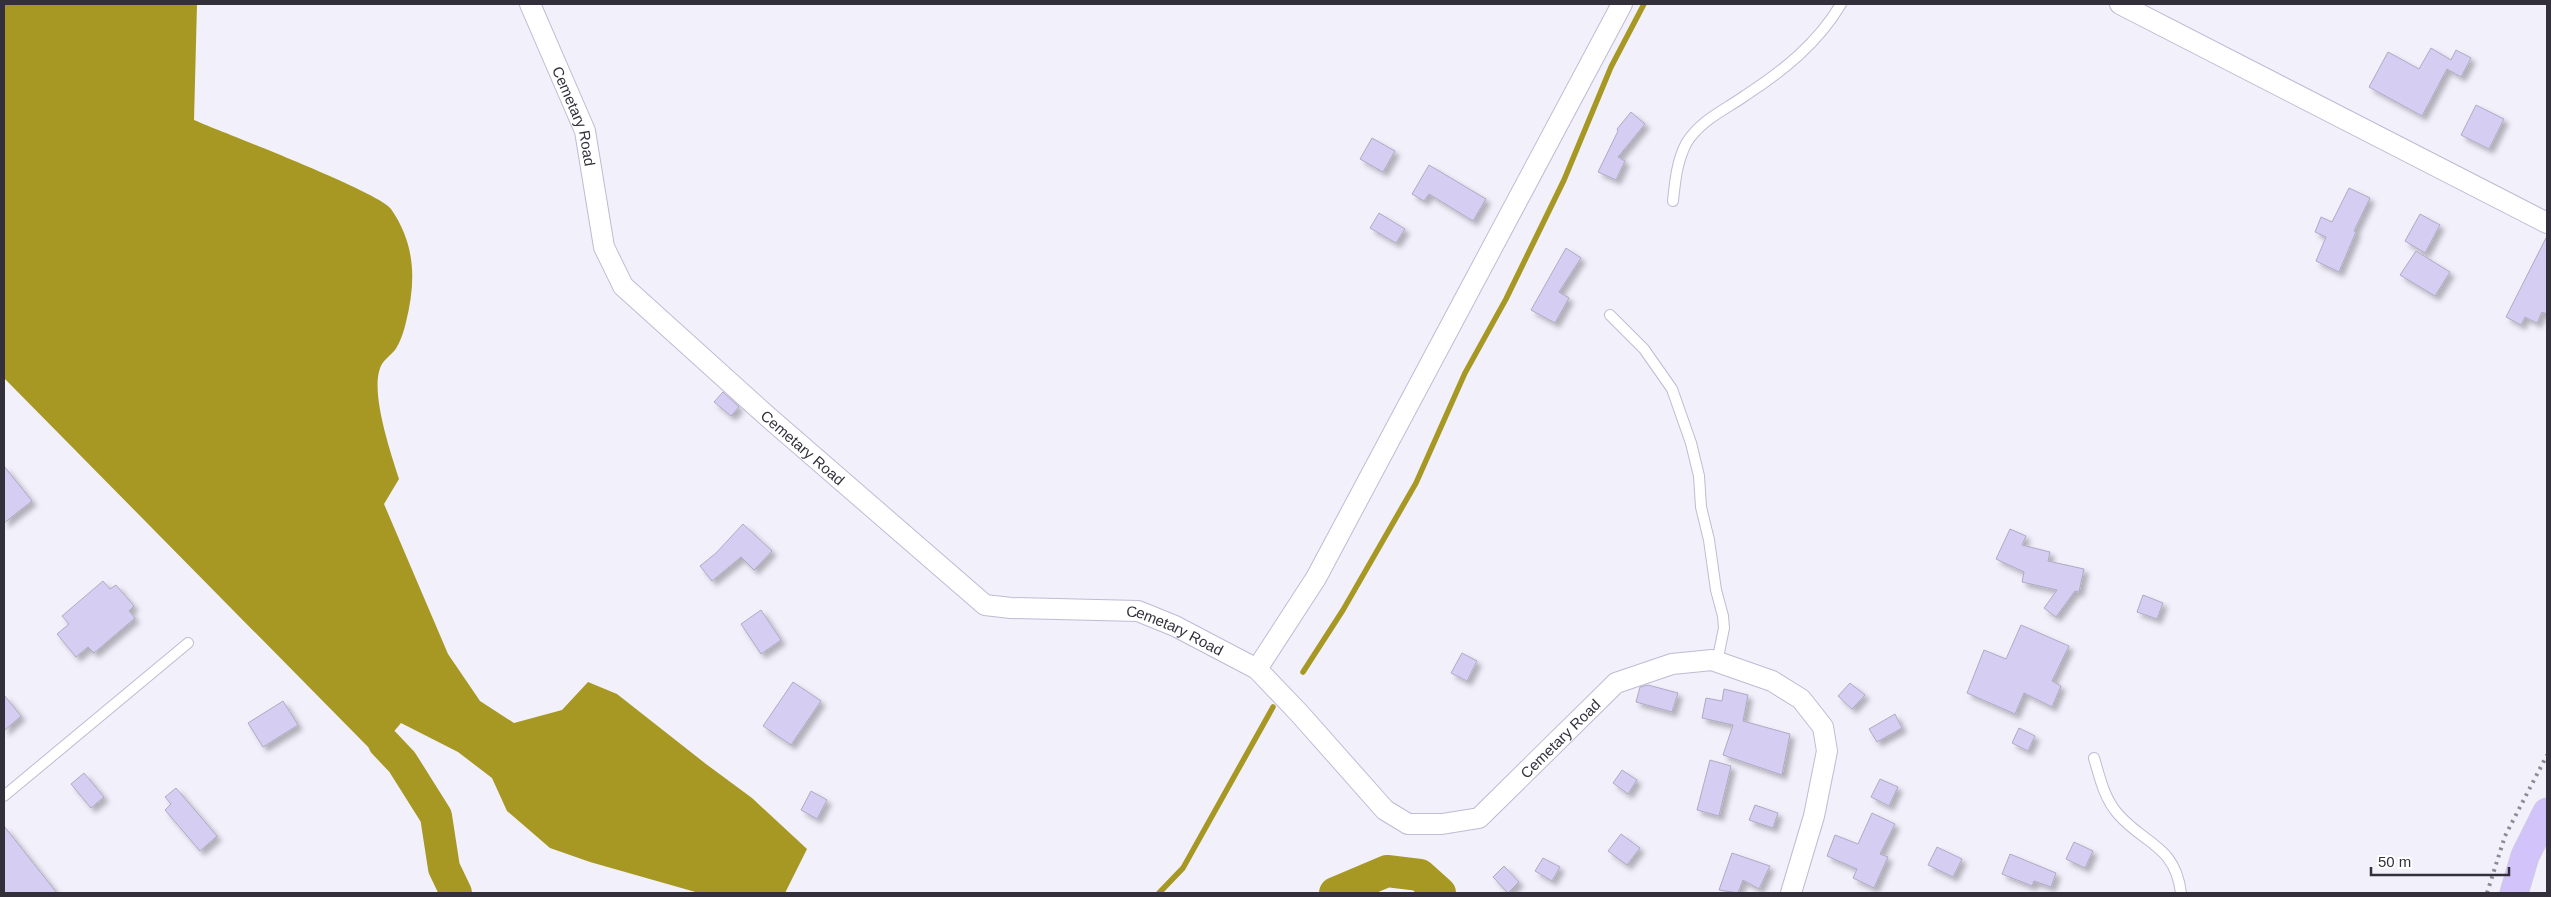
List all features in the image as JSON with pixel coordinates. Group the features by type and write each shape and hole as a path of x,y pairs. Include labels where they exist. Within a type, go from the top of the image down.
{"highway":[{"path":"2514,893 2525,856 2547,812"}],"street":[{"name":"Cemetary Road","path":"530,4 585,131 604,247 623,286 767,416 984,605 1011,608 1138,611 1175,626 1257,669 1272,683 1385,810 1408,824 1442,824 1479,818 1616,683 1672,664 1712,660 1772,681 1801,700 1823,727 1827,751 1814,816 1790,893"},
{"path":"1257,669 1316,578 1622,4"},
{"path":"2120,4 2547,224"}],"lane":[{"path":"1673,201 1676,172 1682,152 1694,132 1709,118 1783,69 1812,44 1841,4"},
{"path":"1610,315 1644,349 1672,389 1691,443 1699,476 1701,507 1709,540 1716,590 1723,616 1724,628 1717,662"},
{"path":"4,796 188,643"},
{"path":"2094,758 2110,804 2119,816 2164,852 2177,872 2181,893"}],"shaded area":[{"path":"4,4 197,4 194,120 331,177 380,201 391,209 405,236 412,264 412,278 409,307 403,333 395,350 382,364 378,375 379,404 382,421 399,479 384,504 448,654 480,701 514,723 562,710 588,682 617,694 752,798 807,849 785,893 699,893 590,862 550,848 507,811 492,778 458,752 401,723 375,754 4,378"}],"building":[{"path":"2431,48 2451,60 2456,50 2471,58 2461,77 2447,69 2422,116 2369,87 2388,52 2419,69"},
{"path":"2476,105 2504,119 2489,149 2461,135"},
{"path":"1631,112 1645,124 1618,157 1625,161 1616,180 1598,172 1618,131 1617,129"},
{"path":"1372,138 1395,151 1383,172 1360,159"},
{"path":"1429,165 1486,199 1473,221 1429,194 1424,201 1412,194"},
{"path":"2349,188 2370,198 2354,231 2356,232 2339,272 2316,261 2326,237 2315,232 2321,217 2332,222"},
{"path":"1379,213 1405,229 1396,243 1370,228"},
{"path":"2420,214 2440,225 2425,253 2405,241"},
{"path":"2547,236 2547,314 2542,312 2537,323 2525,317 2521,325 2506,317"},
{"path":"1566,248 1581,258 1559,292 1569,298 1555,323 1531,310"},
{"path":"2416,251 2450,272 2435,296 2400,275"},
{"path":"723,392 739,407 731,416 714,402"},
{"path":"4,466 32,501 4,523"},
{"path":"743,524 772,551 754,570 741,557 712,581 700,566 716,553"},
{"path":"2010,529 2026,536 2022,545 2050,552 2048,561 2084,569 2079,592 2075,591 2056,617 2044,608 2057,590 2022,582 2024,572 1996,559"},
{"path":"103,581 110,589 116,585 134,606 129,611 135,618 94,653 88,647 76,657 57,634 69,624 62,616"},
{"path":"2143,595 2163,603 2157,619 2137,612"},
{"path":"761,610 781,640 761,654 741,624"},
{"path":"2021,625 2069,646 2052,681 2061,686 2052,707 2024,693 2015,714 1967,693 1984,650 2006,659"},
{"path":"1462,653 1477,661 1467,681 1451,673"},
{"path":"793,682 821,701 791,745 763,726"},
{"path":"1850,683 1865,695 1852,709 1838,696"},
{"path":"1648,685 1678,693 1672,712 1636,702 1640,687"},
{"path":"1724,689 1748,695 1743,721 1790,734 1782,775 1723,755 1733,725 1702,718 1706,698 1722,701"},
{"path":"4,695 21,716 4,731"},
{"path":"283,701 298,725 263,747 248,723"},
{"path":"1895,714 1902,728 1877,742 1869,729"},
{"path":"2019,728 2035,736 2028,751 2012,743"},
{"path":"1710,760 1731,766 1719,816 1697,810"},
{"path":"1622,770 1637,780 1628,794 1613,783"},
{"path":"84,773 104,797 91,808 71,784"},
{"path":"1880,779 1898,787 1889,806 1871,797"},
{"path":"176,788 217,836 200,851 165,810 171,804 165,797"},
{"path":"811,791 827,800 817,819 801,810"},
{"path":"1755,805 1778,813 1773,828 1749,820"},
{"path":"1872,813 1895,824 1880,854 1888,857 1874,888 1853,878 1857,869 1827,856 1835,835 1858,844"},
{"path":"4,826 57,893 4,893"},
{"path":"1621,834 1640,848 1627,865 1608,851"},
{"path":"2074,842 2093,851 2085,868 2066,859"},
{"path":"1937,847 1962,859 1953,877 1928,865"},
{"path":"1732,853 1770,866 1759,889 1743,880 1738,893 1719,890"},
{"path":"2010,854 2056,873 2051,887 2034,881 2032,886 2002,874"},
{"path":"1543,858 1560,867 1552,881 1535,871"},
{"path":"1504,866 1519,882 1508,893 1493,877"}],"waterway":[{"path":"1303,672 1343,610 1416,483 1465,373 1506,299 1564,180 1611,67 1644,4"},
{"path":"1159,893 1183,868 1273,707"},
{"path":"384,743 402,762 436,816 444,868 456,893"},
{"path":"1335,893 1387,871 1420,875 1440,893"}],"railway":[{"path":"2487,893 2505,836 2547,755"}]}
